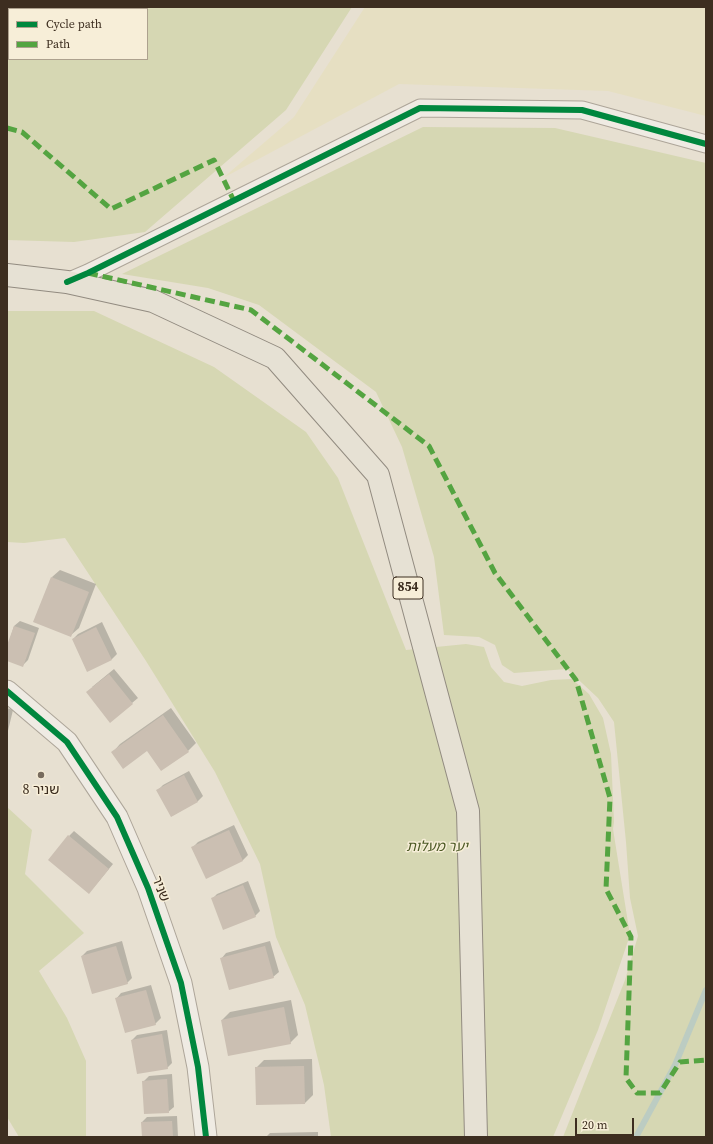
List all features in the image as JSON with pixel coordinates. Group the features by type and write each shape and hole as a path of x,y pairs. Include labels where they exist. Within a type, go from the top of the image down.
{"main road":[{"name":"854","path":"7,275 67,282 153,301 275,358 378,475 468,811 476,1137"}],"street":[{"path":"67,282 88,273 420,108 582,110 706,144"},
{"name":"שניר","path":"7,691 67,742 117,817 148,888 180,983 198,1067 206,1137"}],"shaded area":[{"path":"365,7 706,7 706,116 608,91 399,84 223,178 294,117"}],"green space":[{"path":"7,7 352,7 286,110 145,232 74,242 7,240"},
{"path":"423,127 555,128 706,163 706,1137 563,1137 625,980 638,936 630,898 614,722 598,698 567,669 514,673 502,665 495,645 479,637 444,635 434,557 402,447 376,392 259,305 208,288 122,274"},
{"name":"יער מעלות","path":"7,311 94,311 214,367 306,432 338,478 406,650 466,644 484,647 491,667 504,682 522,686 551,680 572,679 589,694 603,718 611,754 613,829 630,935 598,1030 553,1137 331,1137 324,1085 305,1005 276,937 260,864 215,772 146,661 65,538 24,543 7,542"},
{"path":"7,807 32,830 25,874 84,933 39,971 67,1018 86,1061 86,1137 19,1137 7,1117"}],"building":[{"path":"51,577 89,592 71,637 33,622"},
{"path":"14,626 35,633 23,667 7,661 7,645"},
{"path":"96,627 112,660 87,672 72,639"},
{"path":"109,674 133,704 110,723 86,692"},
{"path":"163,715 189,752 161,771 147,751 123,769 111,752"},
{"path":"184,775 198,802 171,817 156,790"},
{"path":"229,830 243,861 206,879 191,847"},
{"path":"68,835 109,869 89,894 48,860"},
{"path":"243,885 256,917 223,930 211,898"},
{"path":"116,946 128,984 92,994 81,956"},
{"path":"265,946 274,978 229,990 220,958"},
{"path":"146,990 156,1025 125,1033 115,998"},
{"path":"284,1007 291,1044 228,1056 221,1020"},
{"path":"162,1034 168,1069 137,1074 131,1040"},
{"path":"304,1066 305,1104 256,1105 255,1067"},
{"path":"167,1079 169,1113 144,1114 142,1081"},
{"path":"172,1121 173,1137 142,1137 141,1122"}],"waterway":[{"path":"636,1137 675,1065 706,990"}],"marked path":[{"path":"7,128 22,132 111,209 214,160 234,201"},
{"path":"88,273 251,310 429,446 495,573 576,680 610,798 606,889 631,937 626,1078 637,1093 660,1093 680,1062 706,1060"}],"cycle path":[{"path":"67,282 88,273 420,108 582,110 706,144"},
{"path":"7,691 67,742 117,817 148,888 181,983 198,1067 206,1137"}],"place":[{"name":"שניר 8","path":"41,775"}]}
